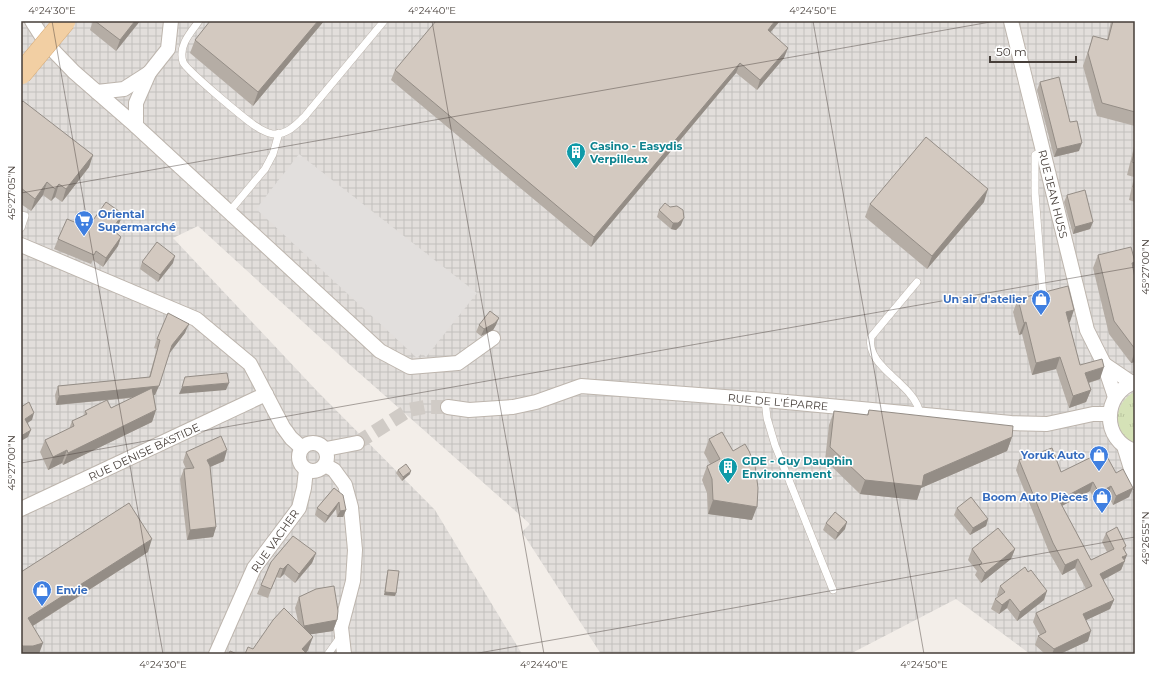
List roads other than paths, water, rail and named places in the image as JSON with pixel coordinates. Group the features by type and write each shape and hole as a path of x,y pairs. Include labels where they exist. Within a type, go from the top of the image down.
{"main road":[{"path":"21,52 47,21"},
{"path":"21,74 65,21"}],"street":[{"path":"32,21 46,43 74,72 136,126 380,350 410,367 458,363 493,338"},
{"path":"136,126 136,103 150,72 168,49 171,21"},
{"name":"RUE JEAN HUSS","path":"1011,21 1086,330 1104,364 1115,397"},
{"path":"97,92 124,90 150,72"},
{"path":"21,245 196,319 250,364 283,428 302,448"},
{"name":"RUE JEAN HUSS","path":"1104,364 1134,383"},
{"path":"1134,383 1123,389 1115,397 1111,405 1110,414 1111,426 1116,437 1130,448 1135,482"},
{"name":"RUE DE L'ÉPARRE","path":"448,407 469,410 513,406 536,402 581,386 765,400 1012,423 1047,424 1093,414 1110,414"},
{"name":"RUE DENISE BASTIDE","path":"21,509 266,394"},
{"path":"314,442 326,449 328,457 325,465 319,470 306,470 300,464 299,452 305,444 314,442"},
{"path":"326,449 357,442"},
{"path":"325,465 334,470 345,485 351,507 355,550 353,581 341,626 344,654"},
{"name":"RUE VACHER","path":"216,654 254,568 299,508 304,488 306,470"}],"lane":[{"path":"199,21 188,35 182,49 184,63 200,80 257,127 274,134 290,130 305,116 384,21"},
{"path":"229,212 265,169 273,154 279,133"},
{"path":"1028,300 1043,296 1035,193 1035,156 1043,151"},
{"path":"21,215 25,216 21,228"},
{"path":"917,282 871,337 869,345 875,358 903,386 918,406 920,414"},
{"path":"765,400 767,418 775,445 833,590"},
{"path":"328,654 342,634"}],"tunnel":[{"path":"357,443 409,410 425,407 448,407"}],"place":[{"name":"Casino - Easydis Verpilleux","path":"576,169"},
{"name":"Oriental Supermarché","path":"84,237"},
{"name":"Un air d'atelier","path":"1041,316"},
{"name":"Yoruk Auto","path":"1099,472"},
{"name":"GDE - Guy Dauphin Environnement","path":"728,484"},
{"name":"Boom Auto Pièces","path":"1102,514"},
{"name":"Envie","path":"42,607"}]}
